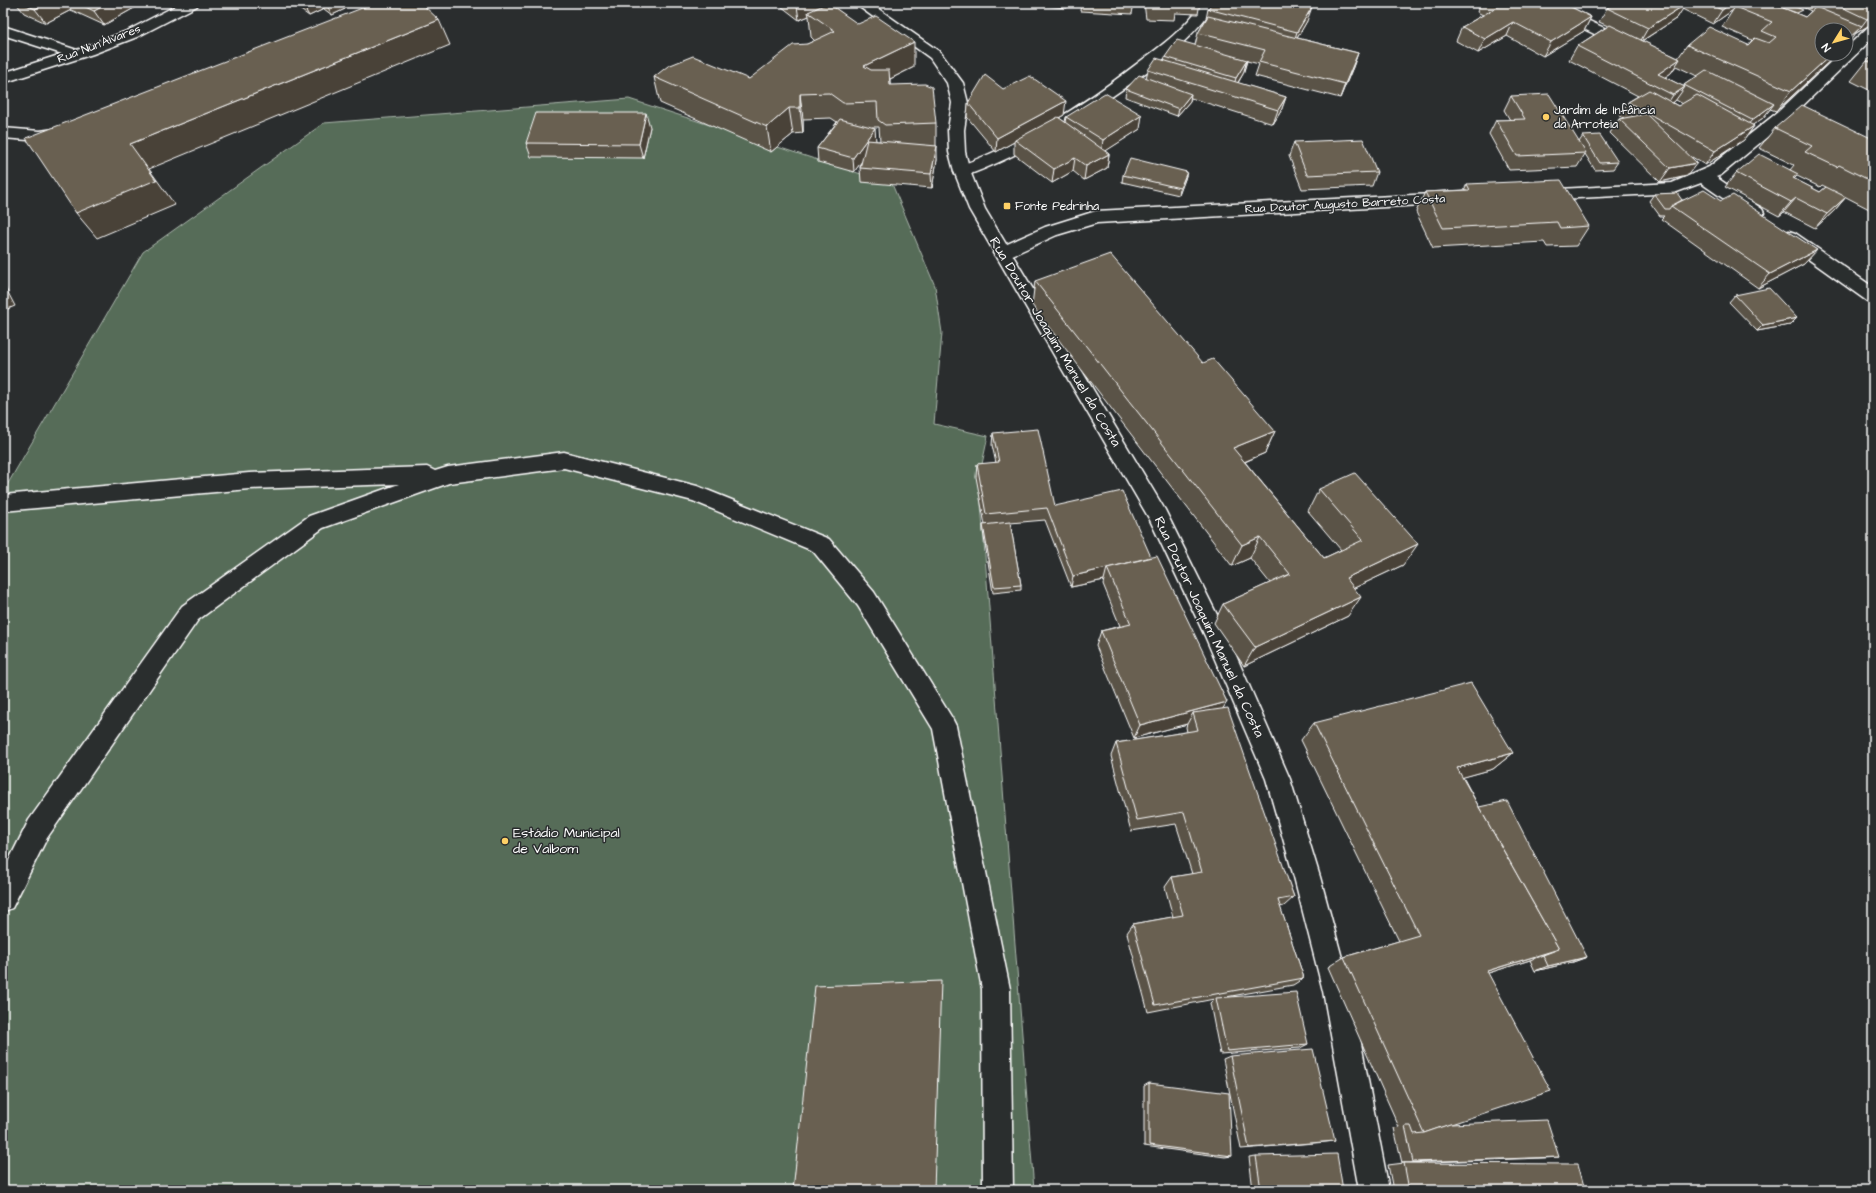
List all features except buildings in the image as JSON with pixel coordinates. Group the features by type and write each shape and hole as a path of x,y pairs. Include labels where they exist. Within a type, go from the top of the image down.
{"street":[{"name":"Rua Nun'Álvares","path":"3,78 132,34 192,3"},
{"name":"Rua Doutor Joaquim Manuel da Costa","path":"861,3 935,55 955,83 960,103 956,130 957,152 962,171 978,209 1002,253 1158,516 1216,635 1278,779 1307,877 1337,991 1374,1190"},
{"path":"962,171 993,160 1038,136 1086,106 1156,56 1185,32 1207,9 1209,3"},
{"path":"1540,3 1638,49"},
{"path":"3,30 76,54"},
{"path":"1522,196 1674,188 1715,171 1790,118 1873,30"},
{"path":"1768,107 1790,118"},
{"path":"3,133 40,136 78,129"},
{"path":"1702,176 1873,296"},
{"name":"Rua Doutor Augusto Barreto Costa","path":"1002,253 1052,231 1096,217 1466,198"},
{"path":"3,503 249,481 448,475 564,460 697,494 821,545 866,599 944,726 996,989 998,1190"},
{"path":"3,899 38,829 190,613 316,522 448,475"}],"green space":[{"name":"Estádio Municipal de Valbom","path":"629,99 892,184 935,286 942,333 934,424 988,436 979,478 1034,1190 3,1190 3,492 143,252 324,123"}],"place":[{"name":"Jardim de Infância da Arroteia","path":"1546,117"},
{"name":"Fonte Pedrinha","path":"1007,206"},
{"name":"Estádio Municipal de Valbom","path":"505,841"}]}
